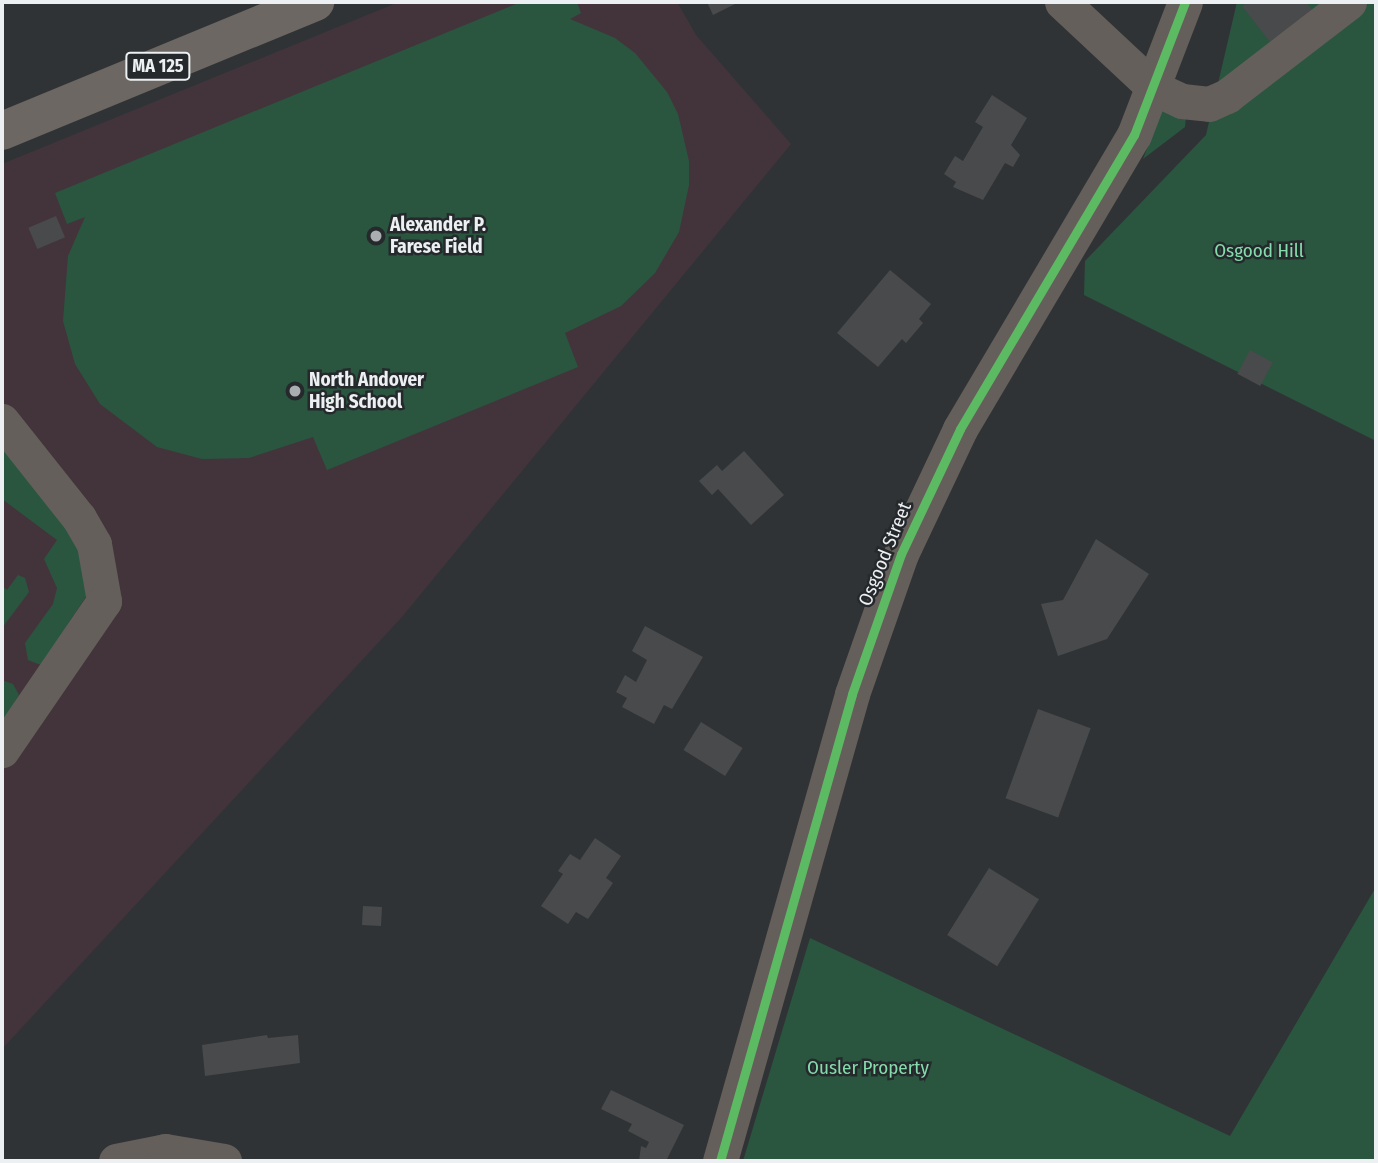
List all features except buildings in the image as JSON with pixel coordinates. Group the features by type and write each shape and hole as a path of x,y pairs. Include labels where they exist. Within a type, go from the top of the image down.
{"main road":[{"name":"MA 125","path":"2,131 315,2"}],"street":[{"path":"1062,2 1154,88 1182,102 1209,104 1227,96 1349,2"},
{"name":"Osgood Street","path":"720,1161 852,694 901,554 960,429 1093,209 1154,88 1185,2"},
{"path":"2,421 79,518 94,544 104,601 2,750"},
{"path":"116,1161 165,1151 224,1161"}],"shaded area":[{"name":"North Andover High School","path":"399,2 677,2 696,35 791,144 401,618 2,1049 2,164"}],"green space":[{"path":"521,2 577,2 581,13 570,19 615,38 635,53 667,92 678,114 689,161 689,185 679,232 655,273 621,306 565,333 578,367 327,470 313,437 249,458 202,459 157,447 100,404 75,364 63,321 68,256 85,217 67,224 55,193"},
{"name":"Osgood Hill","path":"1237,2 1376,2 1376,441 1084,295 1085,261 1206,135"},
{"path":"1162,110 1186,116 1185,127 1143,159"},
{"path":"2,442 77,536 89,592 41,665 28,660 25,643 53,604 57,588 44,559 57,540 2,499"},
{"path":"18,575 25,578 29,592 2,628 2,586 7,590"},
{"path":"2,680 13,684 19,695 2,726"},
{"name":"Ousler Property","path":"1376,887 1376,1161 743,1161 810,938 1230,1136"}],"cycle path":[{"path":"720,1161 852,694 901,554 960,429 1134,135 1185,2"}],"place":[{"name":"Alexander P. Farese Field","path":"376,236"},
{"name":"North Andover High School","path":"295,391"}]}
